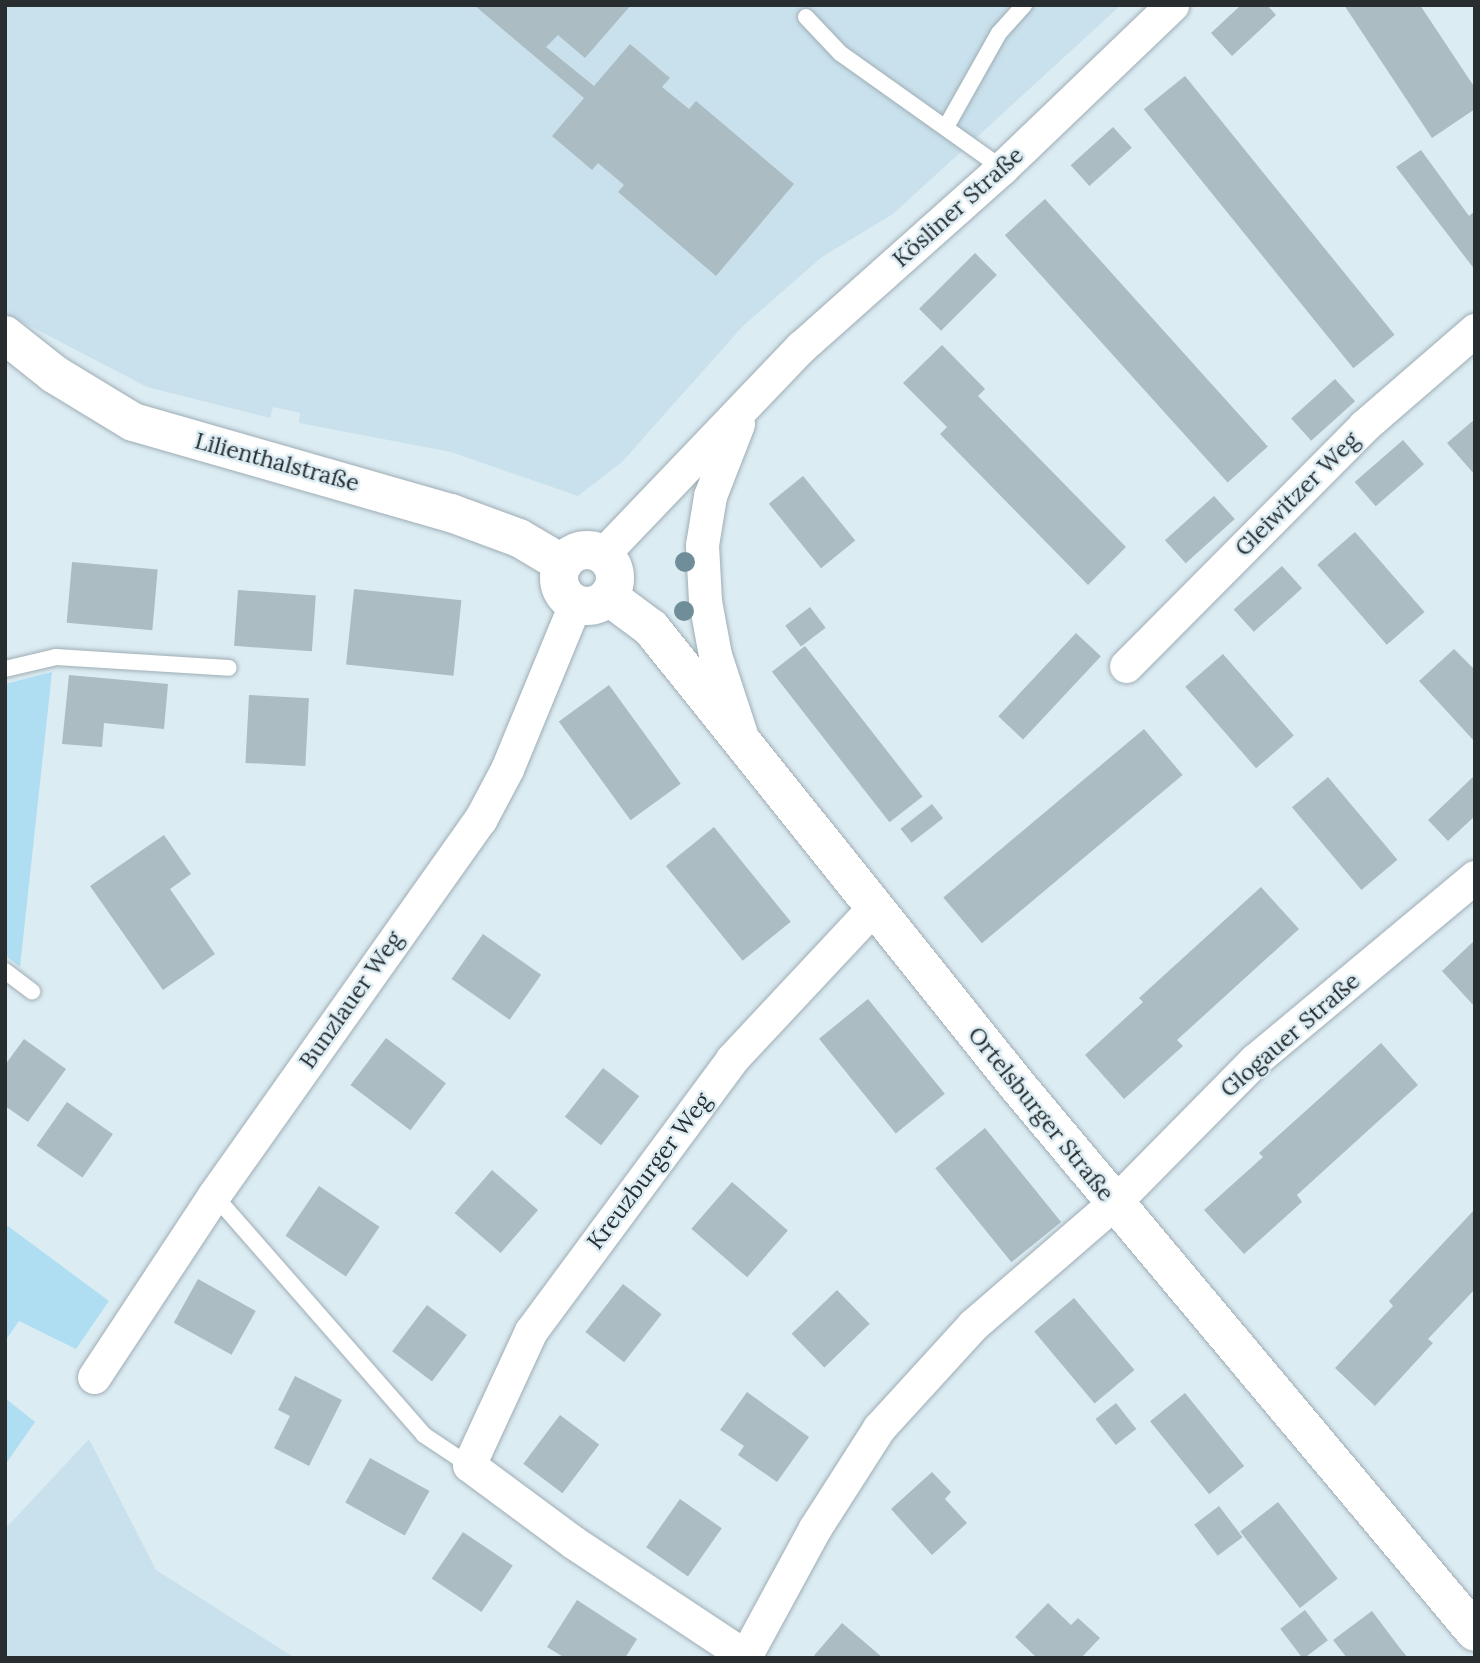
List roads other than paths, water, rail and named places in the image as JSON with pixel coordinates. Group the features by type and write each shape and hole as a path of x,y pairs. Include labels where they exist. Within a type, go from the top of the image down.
{"street":[{"name":"Kösliner Straße","path":"603,555 801,347 1002,169 1171,5"},
{"name":"Gleiwitzer Weg","path":"1126,666 1364,426 1475,330"},
{"name":"Lilienthalstraße","path":"5,335 54,374 133,422 451,513 519,538 563,564"},
{"name":"Kösliner Straße","path":"744,407 710,496 702,545 705,601 715,655 744,746"},
{"path":"584,550 603,555 614,571 614,581 592,600 562,592 559,584 563,564 575,553 584,550"},
{"name":"Ortelsburger Straße","path":"592,600 651,628 1114,1203 1475,1632"},
{"name":"Bunzlauer Weg","path":"93,1377 214,1195 480,820 592,600"},
{"name":"Glogauer Straße","path":"747,1657 815,1528 879,1428 973,1325 1114,1203 1255,1060 1475,877"},
{"name":"Kreuzburger Weg","path":"469,1465 531,1331 732,1059 874,907"},
{"path":"469,1465 573,1542 747,1657"}],"lane":[{"path":"946,127 999,33 1024,5"},
{"path":"806,17 840,52 1002,169"},
{"path":"5,669 56,657 229,668"},
{"path":"5,971 32,991"},
{"path":"214,1195 424,1435 469,1465"}]}
